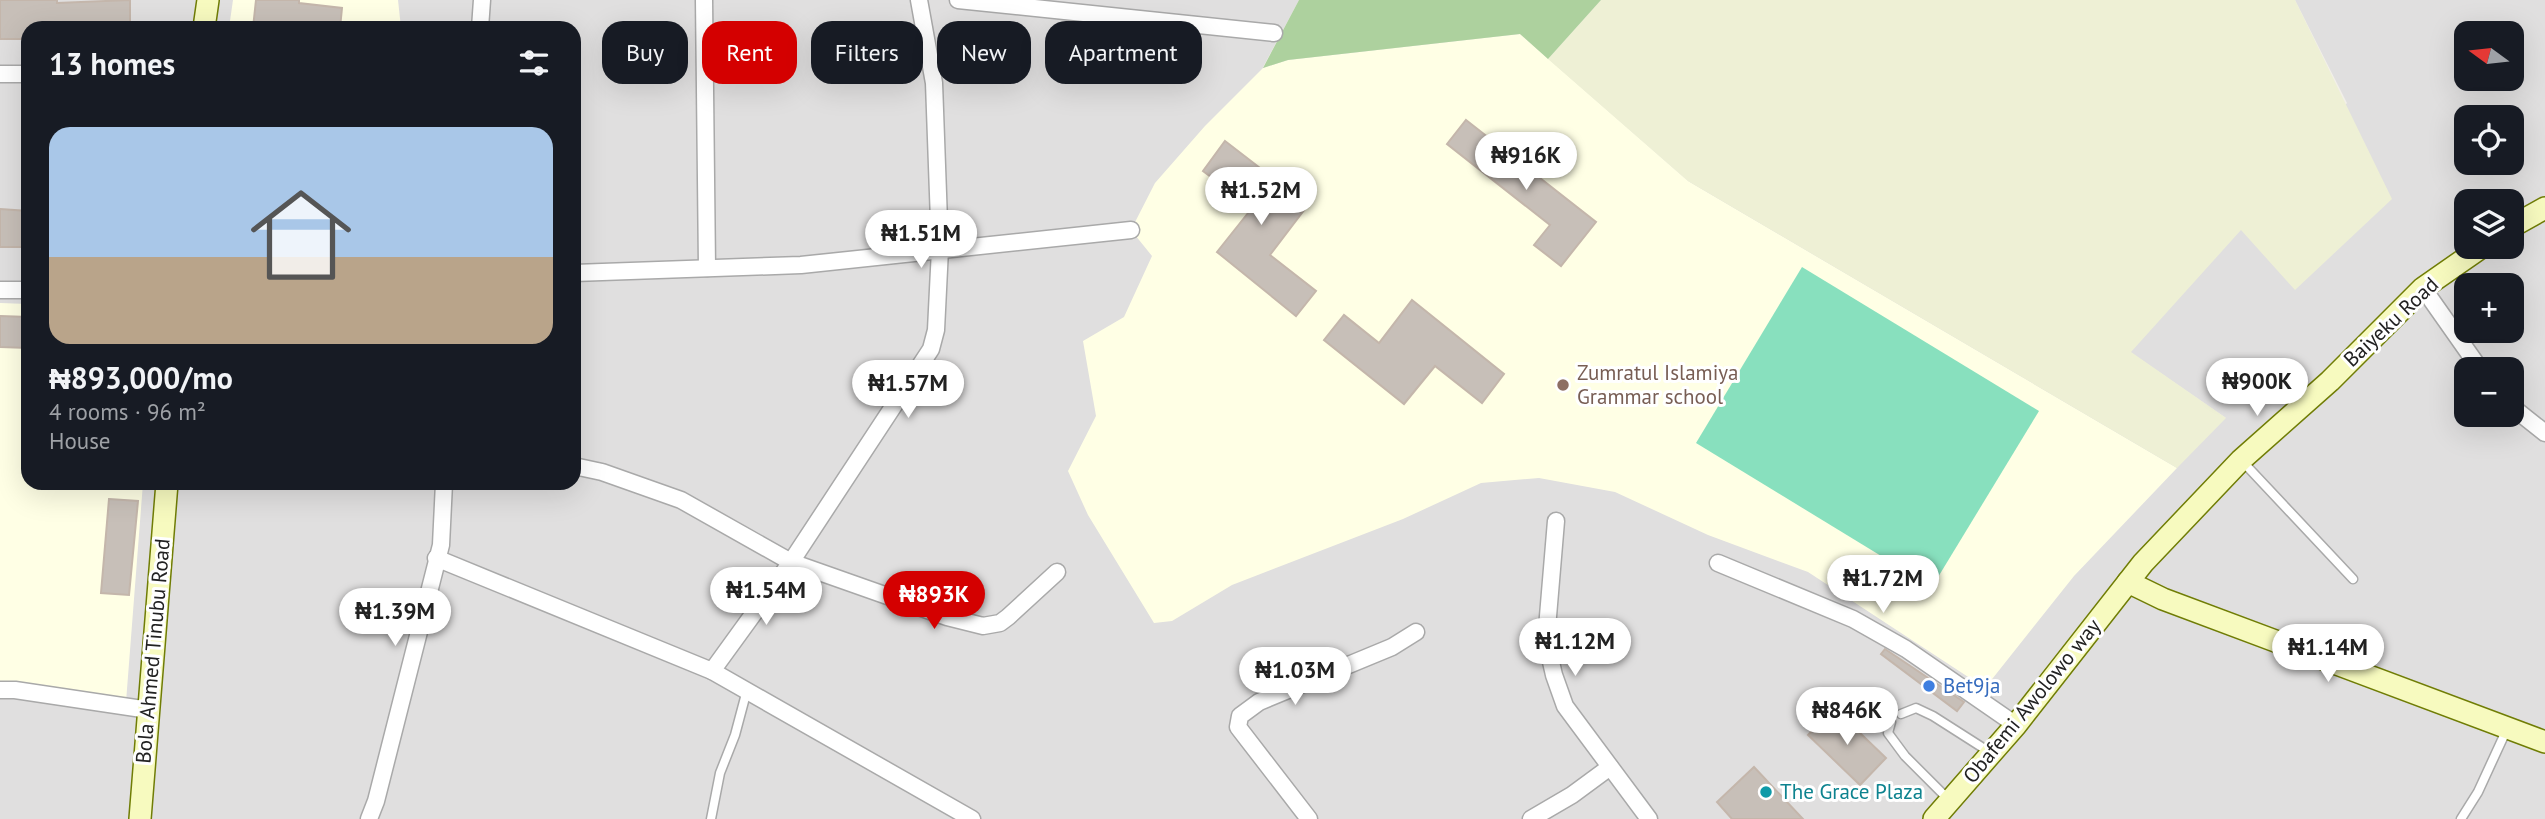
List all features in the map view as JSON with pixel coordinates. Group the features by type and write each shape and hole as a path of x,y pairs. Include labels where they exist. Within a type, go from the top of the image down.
{"main road":[{"path":"205,21 208,0"},
{"path":"2524,220 2545,208"},
{"name":"Baiyeku Road","path":"2128,582 2241,460 2330,381 2423,288 2465,259"},
{"name":"Bola Ahmed Tinubu Road","path":"140,819 166,490"},
{"path":"2128,582 2163,599 2545,742"},
{"name":"Obafemi Awolowo way","path":"1934,819 2016,725 2128,582"}],"street":[{"path":"480,21 482,0"},
{"path":"705,0 707,268"},
{"path":"712,671 791,562 931,349 936,330 940,249 934,83 919,0"},
{"path":"958,0 1274,33"},
{"path":"0,74 21,74"},
{"path":"581,273 801,265 1131,230"},
{"path":"2423,288 2472,357"},
{"path":"0,290 21,290"},
{"path":"2524,416 2545,433"},
{"path":"581,468 602,472 681,500 791,562 947,617 983,626 1000,623 1057,572"},
{"path":"369,819 376,801 441,545 444,490"},
{"path":"1556,521 1546,640 1554,675 1565,706 1649,819"},
{"path":"436,558 712,671 972,819"},
{"path":"1718,563 1853,619 1906,649 2016,725"},
{"path":"1309,819 1238,727 1240,716 1259,702 1392,647 1416,632"},
{"path":"0,690 149,710"},
{"path":"1531,819 1572,795 1610,767"}],"lane":[{"path":"2241,460 2353,579"},
{"path":"710,819 720,773 735,735 747,690"},
{"path":"1901,714 1916,708 1991,753"},
{"path":"1891,722 1888,733 1905,756 1950,800"},
{"path":"2461,819 2478,792 2507,729"}],"shaded area":[{"path":"0,0 1299,0 1263,67 1288,60 1520,34 1688,181 2226,418 2130,352 2241,229 2347,103 2295,0 2545,0 2545,819 0,819"},
{"path":"233,0 398,0 400,21 230,21"},
{"path":"1601,0 2295,0 2392,199 2295,290 2241,230 2131,352 2226,418 2177,468 1688,181 1548,59"},
{"name":"Zumratul Islamiya Grammar school","path":"1520,34 1688,181 2177,468 2074,576 1985,688 1808,572 1708,535 1615,492 1539,478 1481,483 1403,519 1232,585 1172,621 1154,623 1088,515 1068,471 1096,416 1083,341 1124,317 1152,256 1131,230 1155,183 1205,126 1263,68 1288,60"},
{"path":"0,303 21,304 21,490 142,490 126,702 0,682"}],"green space":[{"path":"1299,0 1601,0 1548,59 1520,34 1288,60 1263,68"},
{"path":"1802,267 2039,411 1932,587 1696,443"}],"building":[{"path":"0,0 57,0 57,3 130,0 130,21 21,21 21,39 0,39"},
{"path":"256,0 299,0 299,3 342,8 341,21 254,21"},
{"path":"1466,120 1596,222 1561,266 1534,245 1550,225 1447,144"},
{"path":"1225,141 1308,205 1270,255 1316,291 1296,316 1217,252 1252,208 1203,171"},
{"path":"0,209 21,210 21,247 0,247"},
{"path":"1412,300 1504,374 1482,403 1435,366 1404,404 1324,340 1344,315 1379,343"},
{"path":"0,316 21,317 21,348 0,347"},
{"path":"109,499 138,501 129,595 101,593"},
{"path":"1885,649 1964,702 1957,711 1881,654"},
{"path":"1834,708 1886,758 1860,785 1808,735"},
{"name":"The Grace Plaza","path":"1754,767 1803,819 1732,819 1717,802"}],"place":[{"name":"Zumratul Islamiya Grammar school","path":"1563,385"},
{"name":"Bet9ja","path":"1929,686"},
{"name":"The Grace Plaza","path":"1766,792"}]}
